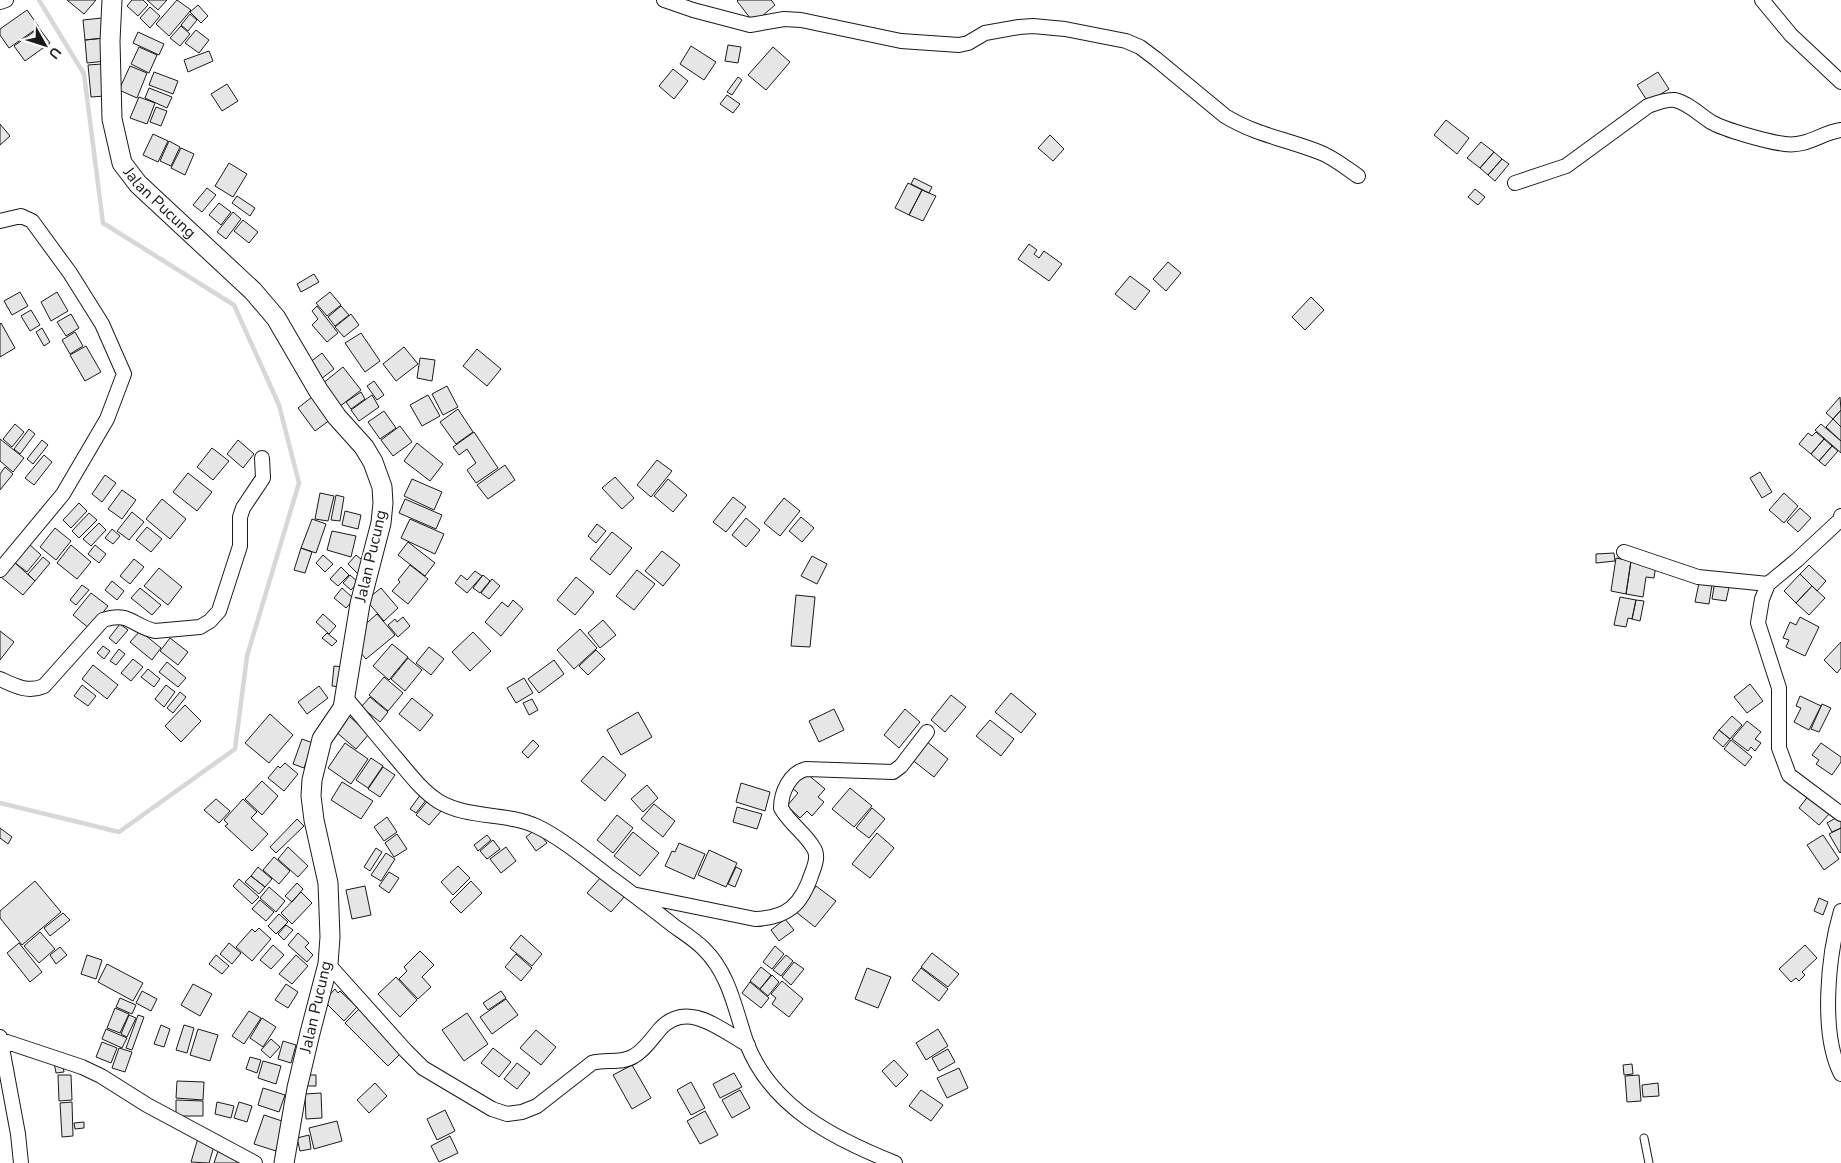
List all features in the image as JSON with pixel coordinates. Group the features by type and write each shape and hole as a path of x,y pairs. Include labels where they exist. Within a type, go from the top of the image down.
{"main road":[{"name":"Jalan Pucung","path":"112,0 110,42 112,119 122,163 138,184 253,291 268,308 276,318 318,390 337,417 364,447 378,474 382,487 381,523 360,604 345,697 341,713 320,744 312,780 311,796 314,820 328,883 330,937 328,964 297,1088 284,1163"}],"street":[{"path":"0,2 6,0"},
{"path":"664,0 693,10 750,25 784,19 801,20 901,41 959,45 968,43 985,33 1033,26 1065,29 1126,41 1140,47 1225,116 1237,123 1251,131 1321,153 1358,176"},
{"path":"1762,0 1791,35 1841,82"},
{"path":"1514,183 1566,166 1648,106 1661,101 1674,100 1721,127 1783,144 1795,145 1806,143 1841,130"},
{"path":"0,221 21,216 32,221 70,273 102,324 124,374 107,419 63,494 0,570"},
{"path":"0,679 21,688 36,689 44,686 104,620 118,616 126,618 148,630 155,631 200,627 210,621 219,611 240,546 240,517 243,508 263,478 262,458"},
{"path":"1841,516 1840,520 1768,584 1762,599 1758,622 1778,688 1780,748 1789,775 1841,814"},
{"path":"1624,552 1698,577 1768,584"},
{"path":"345,697 422,788 439,801 457,810 514,819 536,826 634,894 702,948 720,968 727,981 748,1045 764,1076 782,1098 826,1131 874,1159 895,1163"},
{"path":"634,894 755,919 769,919 788,911 796,905 807,889 816,858 813,847 781,808 790,779 794,774 806,769 893,772 901,766 927,732"},
{"path":"1841,911 1835,933 1828,988 1830,1042 1833,1057 1841,1074"},
{"path":"328,964 423,1068 492,1109 507,1114 522,1112 537,1106 592,1063 634,1057 663,1026 674,1018 686,1015 699,1018 748,1045"},
{"path":"0,1038 18,1134 21,1163"},
{"path":"0,1038 102,1076 147,1105 254,1163"}],"lane":[{"path":"1644,1138 1649,1163"}],"building":[{"path":"67,0 96,0 84,14"},
{"path":"132,0 143,0 148,5 138,16 127,6"},
{"path":"147,0 167,0 158,10"},
{"path":"177,0 191,10 169,36 156,24"},
{"path":"738,0 771,0 775,5 754,23"},
{"path":"198,5 208,16 201,23 190,12"},
{"path":"150,7 160,16 150,28 140,18"},
{"path":"27,10 39,27 9,48 0,35 0,29"},
{"path":"190,14 197,20 188,31 181,25"},
{"path":"102,18 104,38 85,40 83,20"},
{"path":"181,26 190,34 180,46 170,38"},
{"path":"39,28 50,43 25,61 14,46"},
{"path":"196,30 209,40 199,53 185,43"},
{"path":"138,32 164,44 159,55 133,43"},
{"path":"104,38 106,61 87,63 85,40"},
{"path":"728,45 741,47 738,63 725,61"},
{"path":"691,46 716,62 704,80 680,64"},
{"path":"139,47 157,55 149,73 131,64"},
{"path":"773,47 790,62 766,90 748,75"},
{"path":"209,51 213,61 188,72 184,60"},
{"path":"102,64 105,96 91,97 88,65"},
{"path":"130,66 147,73 137,98 119,90"},
{"path":"673,69 688,81 674,99 659,86"},
{"path":"154,72 178,81 173,94 149,85"},
{"path":"1658,72 1669,89 1648,102 1637,85"},
{"path":"738,77 742,80 732,95 727,92"},
{"path":"227,84 238,101 222,111 211,94"},
{"path":"149,88 172,97 167,108 145,98"},
{"path":"727,95 740,104 733,113 720,104"},
{"path":"139,97 155,103 147,124 130,118"},
{"path":"156,107 167,111 161,126 150,122"},
{"path":"1446,120 1469,138 1457,154 1434,135"},
{"path":"0,124 10,136 0,145"},
{"path":"153,134 168,141 158,162 143,155"},
{"path":"1050,135 1064,149 1053,161 1038,148"},
{"path":"169,141 180,147 171,166 160,161"},
{"path":"1481,142 1494,152 1480,168 1467,158"},
{"path":"181,148 194,154 185,175 171,168"},
{"path":"1494,152 1502,159 1488,175 1480,168"},
{"path":"1502,159 1509,164 1495,181 1488,175"},
{"path":"229,163 247,174 233,197 215,186"},
{"path":"914,178 932,187 929,193 911,184"},
{"path":"908,183 922,190 909,215 895,208"},
{"path":"207,188 216,195 202,212 193,205"},
{"path":"1475,189 1485,197 1478,205 1468,197"},
{"path":"922,190 936,196 923,221 909,215"},
{"path":"237,196 255,208 250,216 232,203"},
{"path":"219,203 231,212 221,225 209,215"},
{"path":"233,212 241,219 226,239 217,232"},
{"path":"243,220 258,232 249,243 234,231"},
{"path":"1029,244 1037,250 1034,254 1039,258 1044,251 1062,264 1049,281 1018,259"},
{"path":"1168,262 1181,273 1166,291 1153,279"},
{"path":"314,274 319,282 301,292 297,284"},
{"path":"1130,276 1150,291 1135,310 1115,294"},
{"path":"20,292 28,306 12,315 4,301"},
{"path":"57,292 68,311 51,321 41,302"},
{"path":"330,292 341,305 327,316 316,303"},
{"path":"1311,297 1324,310 1305,330 1292,317"},
{"path":"317,306 338,333 327,342 312,325 318,319 312,311"},
{"path":"341,306 349,315 335,326 328,317"},
{"path":"31,310 40,325 30,331 21,316"},
{"path":"71,314 79,328 66,336 57,322"},
{"path":"351,314 359,325 344,337 335,327"},
{"path":"0,324 15,348 0,357"},
{"path":"42,328 50,342 44,346 36,332"},
{"path":"75,332 83,346 70,354 62,340"},
{"path":"361,333 380,361 365,372 345,343"},
{"path":"86,346 101,372 85,381 70,355"},
{"path":"404,347 418,364 396,381 383,364"},
{"path":"477,349 501,369 487,386 463,366"},
{"path":"322,353 334,369 321,379 309,363"},
{"path":"420,358 435,360 432,381 417,378"},
{"path":"343,367 361,390 339,407 322,384"},
{"path":"374,381 384,395 377,400 367,386"},
{"path":"447,386 458,407 443,415 432,394"},
{"path":"361,392 365,399 351,409 346,402"},
{"path":"372,395 379,407 359,421 351,410"},
{"path":"428,395 440,416 422,426 410,405"},
{"path":"312,397 330,420 315,431 298,408"},
{"path":"1840,397 1841,410 1833,419 1826,413"},
{"path":"458,409 473,432 456,444 440,422"},
{"path":"1841,410 1841,427 1833,419"},
{"path":"384,411 396,428 380,439 368,422"},
{"path":"1833,419 1841,427 1841,441 1826,427"},
{"path":"15,424 24,432 12,447 3,439"},
{"path":"1821,424 1841,441 1841,453 1815,430"},
{"path":"400,426 412,442 393,456 381,440"},
{"path":"29,429 35,434 20,454 14,449"},
{"path":"474,432 498,468 476,483 467,470 476,463 467,449 459,455 453,447"},
{"path":"1816,432 1824,439 1811,454 1799,444 1808,433 1812,436"},
{"path":"0,439 24,458 13,472 0,461"},
{"path":"1824,439 1832,446 1819,461 1811,454"},
{"path":"42,440 48,445 33,464 27,459"},
{"path":"238,440 254,454 243,468 227,454"},
{"path":"417,443 443,464 430,481 404,461"},
{"path":"1832,446 1838,451 1825,466 1819,461"},
{"path":"212,448 229,461 213,480 197,467"},
{"path":"44,455 52,462 34,485 25,478"},
{"path":"657,460 672,471 651,497 637,485"},
{"path":"505,465 515,480 488,499 477,485"},
{"path":"5,467 13,474 0,490 0,474"},
{"path":"1760,472 1772,492 1762,498 1750,478"},
{"path":"188,473 212,492 197,511 173,492"},
{"path":"105,475 116,483 102,502 92,494"},
{"path":"615,477 634,498 622,509 602,488"},
{"path":"412,479 442,492 434,510 404,496"},
{"path":"668,479 687,495 673,512 654,496"},
{"path":"122,490 136,500 122,519 108,509"},
{"path":"320,493 334,496 328,521 315,519"},
{"path":"1784,493 1798,506 1784,523 1769,510"},
{"path":"336,495 344,497 340,521 331,520"},
{"path":"733,497 746,507 726,532 713,522"},
{"path":"784,498 800,511 780,536 764,523"},
{"path":"162,499 186,519 170,539 146,519"},
{"path":"405,499 442,515 436,529 399,513"},
{"path":"79,503 87,511 71,528 63,520"},
{"path":"1800,508 1811,518 1798,532 1787,522"},
{"path":"345,511 361,515 358,529 342,525"},
{"path":"132,512 144,522 129,540 117,531"},
{"path":"89,513 97,520 79,538 72,531"},
{"path":"801,517 814,528 802,542 789,531"},
{"path":"746,518 760,530 746,547 732,535"},
{"path":"312,519 326,524 316,553 301,548"},
{"path":"410,519 444,534 435,554 401,538"},
{"path":"99,523 106,530 91,546 83,539"},
{"path":"597,524 606,531 596,543 588,536"},
{"path":"147,527 162,539 151,552 136,540"},
{"path":"55,528 71,541 56,560 40,547"},
{"path":"112,529 120,536 113,544 105,538"},
{"path":"332,531 356,536 351,557 327,550"},
{"path":"612,532 632,548 610,575 590,559"},
{"path":"408,542 435,563 425,576 398,555"},
{"path":"29,544 41,555 27,572 14,562"},
{"path":"71,545 91,562 77,579 57,563"},
{"path":"95,545 106,554 99,563 88,554"},
{"path":"301,548 312,552 305,573 294,570"},
{"path":"662,551 680,565 663,586 645,571"},
{"path":"1614,553 1615,561 1596,563 1596,554"},
{"path":"323,555 333,564 325,572 316,563"},
{"path":"356,555 367,564 358,574 348,564"},
{"path":"812,556 827,564 817,584 801,576"},
{"path":"43,557 50,563 35,581 28,574"},
{"path":"1616,558 1631,561 1626,594 1611,591"},
{"path":"134,559 144,567 130,584 120,576"},
{"path":"1631,561 1656,565 1654,578 1646,577 1643,597 1626,594"},
{"path":"14,562 35,581 23,595 1,577"},
{"path":"410,565 428,579 408,604 392,591"},
{"path":"1809,565 1826,581 1817,591 1800,574"},
{"path":"341,567 349,575 338,586 330,579"},
{"path":"159,568 182,587 168,605 144,586"},
{"path":"637,570 655,584 634,610 616,596"},
{"path":"475,571 482,576 467,593 455,583 461,575 467,580"},
{"path":"1800,574 1812,586 1796,603 1784,591"},
{"path":"350,575 358,582 351,590 343,583"},
{"path":"483,575 490,581 480,593 473,588"},
{"path":"576,577 594,592 575,615 557,600"},
{"path":"492,579 500,586 489,599 481,593"},
{"path":"112,581 124,591 117,600 105,590"},
{"path":"1715,581 1730,583 1726,601 1712,599"},
{"path":"1699,583 1712,585 1709,604 1695,602"},
{"path":"82,585 89,590 76,605 70,600"},
{"path":"1812,586 1825,598 1809,615 1796,603"},
{"path":"140,588 161,605 152,615 131,598"},
{"path":"342,588 354,599 346,608 334,598"},
{"path":"381,588 398,608 384,621 366,600"},
{"path":"91,593 108,606 90,629 73,615"},
{"path":"796,595 815,597 810,647 791,646"},
{"path":"1620,597 1636,600 1632,619 1628,618 1626,627 1614,625"},
{"path":"513,600 523,609 501,636 485,622 502,602 508,607"},
{"path":"1636,600 1644,601 1640,621 1632,619"},
{"path":"323,614 336,626 329,634 316,622"},
{"path":"377,614 395,635 366,659 359,651 359,639 365,633 361,628"},
{"path":"403,617 410,626 398,637 388,625 395,619 397,622"},
{"path":"1800,617 1819,627 1805,656 1786,647 1789,640 1783,638 1790,622 1796,625"},
{"path":"603,620 616,635 600,648 588,633"},
{"path":"120,624 128,630 116,644 109,638"},
{"path":"580,629 597,648 574,669 557,650"},
{"path":"0,631 14,642 0,660"},
{"path":"140,631 161,648 152,660 130,642"},
{"path":"473,632 491,651 470,671 452,652"},
{"path":"327,633 337,641 332,646 322,638"},
{"path":"170,638 188,652 178,665 160,651"},
{"path":"1841,642 1841,668 1837,673 1824,660"},
{"path":"392,644 408,657 389,680 373,666"},
{"path":"103,646 110,651 104,659 97,653"},
{"path":"429,647 444,659 431,675 416,663"},
{"path":"119,649 125,654 116,665 110,661"},
{"path":"596,650 605,659 588,675 579,666"},
{"path":"408,658 422,670 405,691 391,679"},
{"path":"133,659 143,667 131,681 121,673"},
{"path":"554,660 564,674 539,693 528,679"},
{"path":"167,662 186,678 178,687 159,672"},
{"path":"93,665 118,685 107,699 82,679"},
{"path":"334,666 343,667 341,687 332,686"},
{"path":"148,669 160,679 154,687 141,677"},
{"path":"384,677 403,693 388,711 369,695"},
{"path":"524,678 533,693 516,703 507,688"},
{"path":"1750,684 1763,701 1747,713 1734,697"},
{"path":"82,685 96,696 88,706 74,696"},
{"path":"166,685 175,692 164,707 155,699"},
{"path":"319,686 328,698 307,714 298,702"},
{"path":"180,692 186,697 173,713 167,708"},
{"path":"1011,693 1036,714 1021,733 995,712"},
{"path":"951,695 966,707 945,732 931,720"},
{"path":"1800,696 1821,706 1809,730 1794,722 1801,708 1796,706"},
{"path":"370,697 388,712 380,722 361,707"},
{"path":"412,698 433,715 420,731 399,714"},
{"path":"532,699 538,710 529,715 523,703"},
{"path":"1822,704 1831,708 1819,732 1811,729"},
{"path":"185,705 201,721 181,742 165,726"},
{"path":"834,709 844,730 819,742 809,721"},
{"path":"905,709 920,722 899,748 884,735"},
{"path":"638,712 652,737 621,755 607,730"},
{"path":"270,714 293,735 269,763 245,743"},
{"path":"349,716 369,734 356,749 335,731"},
{"path":"1732,716 1742,725 1730,739 1719,730"},
{"path":"990,720 1014,739 1001,756 976,736"},
{"path":"1747,721 1761,732 1755,739 1761,743 1755,751 1751,747 1748,751 1732,739"},
{"path":"1719,730 1730,739 1723,747 1713,738"},
{"path":"302,739 313,743 304,768 293,764"},
{"path":"533,740 539,746 528,758 522,752"},
{"path":"1731,740 1752,757 1745,766 1724,749"},
{"path":"926,741 948,759 934,777 911,759"},
{"path":"345,743 368,759 351,784 328,768"},
{"path":"1821,743 1841,757 1841,762 1832,775 1816,764 1819,760 1812,755"},
{"path":"603,756 626,775 605,801 581,781"},
{"path":"371,758 383,766 368,788 356,780"},
{"path":"285,763 298,774 284,791 268,778 278,766 280,768"},
{"path":"383,767 395,775 380,797 368,789"},
{"path":"806,773 825,789 818,797 824,802 812,816 807,811 800,818 787,806 798,793 792,788"},
{"path":"262,781 278,796 262,815 245,799"},
{"path":"342,782 373,801 361,819 331,800"},
{"path":"741,783 770,792 765,811 736,802"},
{"path":"647,785 658,798 643,812 631,799"},
{"path":"850,788 872,806 854,827 832,809"},
{"path":"421,794 427,799 416,813 410,809"},
{"path":"1809,795 1830,813 1819,825 1799,808"},
{"path":"216,799 230,811 219,823 204,810"},
{"path":"243,799 257,812 251,818 268,834 252,851 225,826 228,824 224,820"},
{"path":"429,799 442,810 429,825 416,815"},
{"path":"654,804 675,821 663,837 641,819"},
{"path":"737,807 762,814 757,829 733,822"},
{"path":"872,808 885,819 869,838 856,828"},
{"path":"617,815 633,828 613,853 597,840"},
{"path":"1841,815 1841,828 1832,832 1827,823"},
{"path":"387,817 397,832 384,841 374,827"},
{"path":"297,819 304,826 276,853 270,847"},
{"path":"0,828 12,837 8,844 0,838"},
{"path":"1841,828 1841,852 1840,853 1829,834"},
{"path":"536,829 547,843 536,851 526,837"},
{"path":"633,832 659,853 640,876 614,856"},
{"path":"877,833 894,848 870,878 852,864"},
{"path":"397,834 407,849 394,857 385,843"},
{"path":"487,835 491,840 478,851 474,845"},
{"path":"1823,835 1839,859 1824,870 1807,845"},
{"path":"493,840 500,849 487,859 480,851"},
{"path":"679,843 705,854 694,879 665,866 672,851 675,852"},
{"path":"288,847 308,866 298,877 278,859"},
{"path":"506,847 516,861 501,873 490,859"},
{"path":"376,848 382,852 370,871 364,867"},
{"path":"709,850 737,863 726,887 698,875"},
{"path":"386,853 395,859 381,881 371,875"},
{"path":"274,857 290,871 279,884 263,870"},
{"path":"458,866 470,878 453,895 441,882"},
{"path":"258,867 272,879 265,887 251,876"},
{"path":"736,867 742,870 735,887 728,884"},
{"path":"389,872 399,878 389,893 379,886"},
{"path":"251,876 265,887 259,894 245,882"},
{"path":"601,877 625,896 611,912 587,893"},
{"path":"239,879 259,897 252,904 233,886"},
{"path":"35,881 61,912 22,945 0,918 0,911"},
{"path":"471,881 482,893 461,913 450,902"},
{"path":"297,883 303,889 292,902 285,896"},
{"path":"365,886 371,915 352,919 346,890"},
{"path":"816,886 836,901 815,927 796,912"},
{"path":"269,887 285,901 276,912 260,898"},
{"path":"301,892 312,903 292,924 281,913"},
{"path":"1819,898 1828,902 1823,915 1814,911"},
{"path":"260,900 274,912 266,921 252,909"},
{"path":"63,913 70,920 50,936 44,928"},
{"path":"279,914 288,922 276,934 268,926"},
{"path":"785,919 794,930 779,941 771,930"},
{"path":"286,925 293,930 284,940 278,934"},
{"path":"259,928 271,939 252,961 236,947 252,929 255,932"},
{"path":"40,932 55,949 39,963 24,946"},
{"path":"298,933 309,943 305,947 313,955 307,962 288,945"},
{"path":"521,935 542,954 532,966 510,948"},
{"path":"19,943 42,972 30,982 7,953"},
{"path":"229,943 241,953 232,964 220,954"},
{"path":"273,945 284,955 271,969 260,960"},
{"path":"1805,945 1817,958 1802,972 1805,975 1799,981 1796,978 1791,982 1779,969"},
{"path":"775,946 784,954 772,969 763,962"},
{"path":"60,947 67,955 56,964 50,955"},
{"path":"420,951 434,965 422,977 431,987 418,999 399,979 407,971 404,967"},
{"path":"932,953 959,974 948,987 921,967"},
{"path":"516,954 532,968 521,981 505,967"},
{"path":"87,955 102,960 96,979 81,974"},
{"path":"216,955 229,966 222,974 209,964"},
{"path":"296,955 308,966 292,984 279,974"},
{"path":"786,955 793,961 781,976 773,970"},
{"path":"794,962 804,969 791,985 782,977"},
{"path":"107,964 143,983 133,1001 98,982"},
{"path":"761,967 771,975 760,989 750,981"},
{"path":"867,968 891,977 878,1008 855,999"},
{"path":"921,968 948,989 939,1001 912,980"},
{"path":"772,975 779,982 768,996 760,989"},
{"path":"396,977 417,1000 400,1017 378,994"},
{"path":"782,981 803,999 789,1017 772,1004 776,998 771,994"},
{"path":"750,982 769,998 761,1008 742,993"},
{"path":"193,984 212,994 200,1016 181,1005"},
{"path":"286,984 298,992 288,1008 275,1000"},
{"path":"335,989 338,993 340,991 357,1007 344,1021 324,1001"},
{"path":"142,991 157,999 151,1011 136,1003"},
{"path":"501,991 506,998 488,1010 483,1003"},
{"path":"120,998 136,1005 132,1014 116,1007"},
{"path":"506,999 518,1015 492,1034 480,1017"},
{"path":"115,1008 129,1014 120,1033 107,1028"},
{"path":"360,1008 403,1051 388,1066 345,1023"},
{"path":"249,1011 261,1018 244,1044 232,1036"},
{"path":"467,1013 488,1044 464,1061 442,1030"},
{"path":"129,1015 136,1018 127,1037 121,1034"},
{"path":"138,1015 144,1017 132,1050 126,1048"},
{"path":"262,1018 276,1027 263,1047 250,1038"},
{"path":"161,1025 170,1029 164,1047 154,1044"},
{"path":"184,1025 194,1028 187,1053 176,1050"},
{"path":"106,1029 127,1038 122,1048 102,1039"},
{"path":"198,1029 218,1035 210,1061 190,1055"},
{"path":"938,1029 948,1046 926,1060 916,1043"},
{"path":"536,1030 556,1047 541,1065 520,1048"},
{"path":"271,1039 280,1047 270,1058 261,1050"},
{"path":"283,1041 296,1045 291,1063 278,1059"},
{"path":"102,1042 117,1048 111,1063 96,1057"},
{"path":"119,1048 132,1052 125,1072 112,1068"},
{"path":"493,1048 511,1062 499,1077 481,1063"},
{"path":"948,1049 955,1062 939,1071 932,1058"},
{"path":"250,1057 261,1060 257,1073 246,1069"},
{"path":"894,1060 908,1075 896,1087 882,1071"},
{"path":"62,1061 64,1072 56,1073 54,1062"},
{"path":"263,1061 281,1066 276,1084 258,1078"},
{"path":"517,1063 530,1073 517,1089 504,1079"},
{"path":"1632,1064 1633,1074 1624,1075 1623,1065"},
{"path":"632,1065 651,1098 632,1109 613,1075"},
{"path":"959,1068 968,1088 947,1098 937,1078"},
{"path":"734,1073 742,1087 720,1098 713,1084"},
{"path":"58,1075 71,1075 72,1100 59,1101"},
{"path":"304,1075 316,1075 316,1086 304,1086"},
{"path":"1639,1075 1641,1101 1627,1102 1625,1076"},
{"path":"177,1081 204,1082 203,1100 176,1098"},
{"path":"691,1082 705,1108 691,1115 677,1090"},
{"path":"375,1083 387,1096 369,1113 357,1100"},
{"path":"1658,1083 1659,1096 1643,1097 1642,1085"},
{"path":"263,1088 285,1095 279,1112 258,1105"},
{"path":"740,1090 750,1108 732,1118 722,1100"},
{"path":"921,1090 943,1105 931,1121 909,1106"},
{"path":"321,1093 322,1118 306,1119 305,1094"},
{"path":"176,1100 203,1101 203,1116 176,1116"},
{"path":"72,1102 73,1136 62,1137 60,1103"},
{"path":"217,1102 234,1106 231,1118 215,1114"},
{"path":"239,1102 252,1106 247,1122 234,1118"},
{"path":"445,1110 455,1131 437,1140 427,1119"},
{"path":"705,1111 718,1135 700,1144 687,1121"},
{"path":"264,1115 285,1122 276,1151 254,1144"},
{"path":"337,1121 342,1141 314,1149 309,1128"},
{"path":"84,1122 84,1128 75,1129 74,1123"},
{"path":"309,1135 311,1149 300,1151 297,1138"},
{"path":"450,1136 458,1153 439,1162 431,1146"},
{"path":"198,1138 215,1143 209,1163 191,1162"},
{"path":"218,1151 242,1158 240,1163 214,1163"}],"waterway":[{"path":"0,803 119,832 235,749 247,656 299,483 279,405 234,305 103,223 84,74 39,0"}]}
